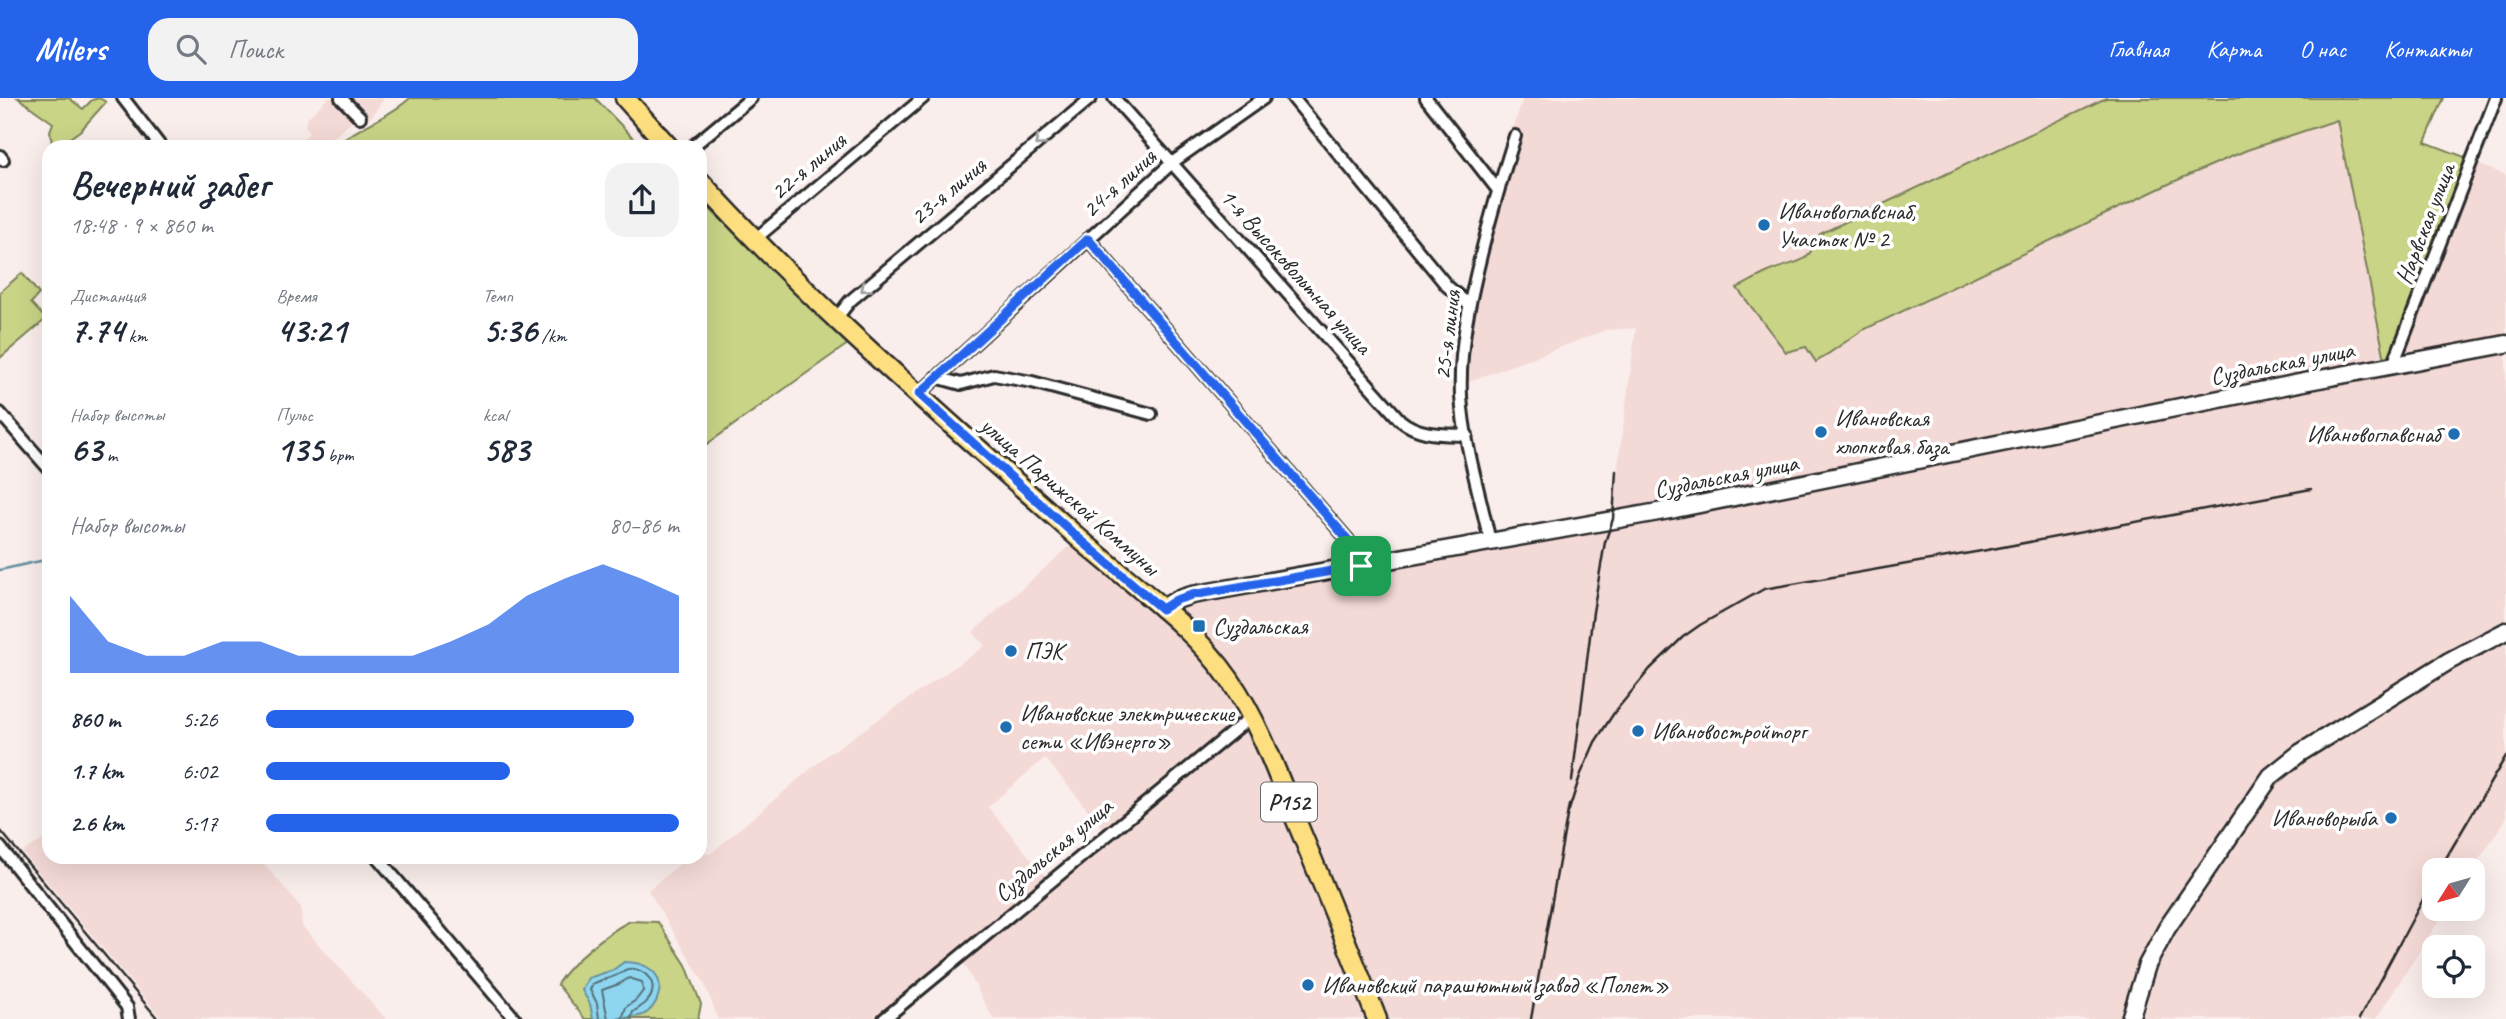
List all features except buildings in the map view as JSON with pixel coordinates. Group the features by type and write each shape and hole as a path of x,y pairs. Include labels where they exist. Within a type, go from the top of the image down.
{"main road":[{"path":"625,98 663,140"},
{"name":"улица Парижской Коммуны","path":"707,189 754,240 835,320 1211,655 1252,716 1377,1019"},
{"name":"Суздальская улица","path":"1162,609 1176,600 1192,595 1825,480 2506,344"},
{"path":"2130,1019 2147,965 2166,928 2271,776 2310,746 2449,661 2506,631"}],"street":[{"path":"122,98 155,140"},
{"path":"341,98 360,117"},
{"path":"700,140 751,98"},
{"name":"22-я линия","path":"754,240 923,98"},
{"name":"23-я линия","path":"835,320 850,301 1091,98"},
{"name":"1-я Высоковольтная улица","path":"1114,98 1400,420 1410,429 1426,433 1467,435"},
{"name":"24-я линия","path":"919,394 1173,162 1264,98"},
{"path":"1293,98 1447,286 1469,305"},
{"path":"1426,98 1497,189"},
{"name":"Нарвская улица","path":"2393,365 2496,98"},
{"name":"25-я линия","path":"1490,542 1467,435 1461,396 1461,374 1469,305 1497,189 1515,136"},
{"path":"1088,239 1348,540 1361,566"},
{"path":"936,377 961,384 994,375 1032,382 1151,414"},
{"path":"0,414 42,461"},
{"name":"Суздальская улица","path":"884,1019 1252,716"},
{"path":"0,847 127,1007 129,1019"},
{"path":"383,864 515,1019"}],"shaded area":[{"path":"328,98 339,98 358,117 330,140 301,140 309,133 305,126 307,118"},
{"path":"345,98 384,98 371,118 364,118"},
{"path":"1523,98 2106,98 1995,149 1814,248 1798,264 1776,269 1807,347 1816,362 1863,330 2173,182 2247,150 2338,119 2384,355 2392,362 1612,512 1636,328 1606,330 1460,385 1456,364 1466,286 1498,173"},
{"path":"2473,162 2506,175 2506,340 2397,361"},
{"path":"2506,349 2506,819 2480,858 2422,858 2422,921 2439,921 2430,935 2422,935 2422,947 2376,1019 1390,1019 1266,722 1246,690 1176,611 1177,603"},
{"path":"1075,541 1203,655 1246,716 1105,831 1045,758 988,807 1048,879 881,1019 718,1019 704,983 648,890 680,864 707,864 707,853 710,854 827,755 985,646 973,632"},
{"path":"1250,725 1374,1019 993,1019 962,960"},
{"path":"42,840 42,864 264,864 301,907 302,926 386,1019 162,1019 22,852"}],"green space":[{"path":"18,98 69,98 83,109 92,100 99,98 106,102 81,130 67,140 51,140 50,131 53,123"},
{"path":"410,98 595,98 635,140 344,140"},
{"path":"2106,98 2444,98 2425,142 2470,159 2392,362 2384,355 2337,120 2247,150 2173,182 1863,330 1816,362 1806,347 1786,352 1737,288 1806,257 1820,234"},
{"path":"707,206 852,341 707,444"},
{"path":"22,273 39,294 31,303 42,315 42,322 0,358 0,292"},
{"path":"630,921 658,922 686,965 701,1004 698,1019 585,1019 557,984 590,948"}],"water":[{"path":"624,962 641,964 655,974 659,987 657,1000 643,1015 593,1019 590,1004 582,990 588,978 613,970"}],"waterway":[{"path":"0,570 42,561"}],"railway":[{"path":"1572,781 1593,612 1605,542 1613,519 1616,471"},
{"path":"1568,813 1595,742 1614,713 1650,669 1683,637 1700,625 1764,589 2311,489"},
{"path":"2446,858 2506,756"},
{"path":"1531,1019 1569,805"},
{"path":"0,830 158,1019"},
{"path":"2359,1019 2422,901"}],"place":[{"name":"Ивановоглавснаб, Участок № 2","path":"1764,225"},
{"name":"Ивановская хлопковая база","path":"1821,432"},
{"name":"Ивановоглавснаб","path":"2454,434"},
{"name":"Суздальская","path":"1199,626"},
{"name":"ПЭК","path":"1011,651"},
{"name":"Ивановские электрические сети «Ивэнерго»","path":"1006,727"},
{"name":"Ивановостройторг","path":"1638,731"},
{"name":"Ивановорыба","path":"2391,818"},
{"name":"Ивановский парашютный завод «Полет»","path":"1308,985"}],"route":[{"path":"1088,239 1348,540 1361,566 1192,595 1176,600 1162,609 1076,536 919,394 1088,239"}]}
